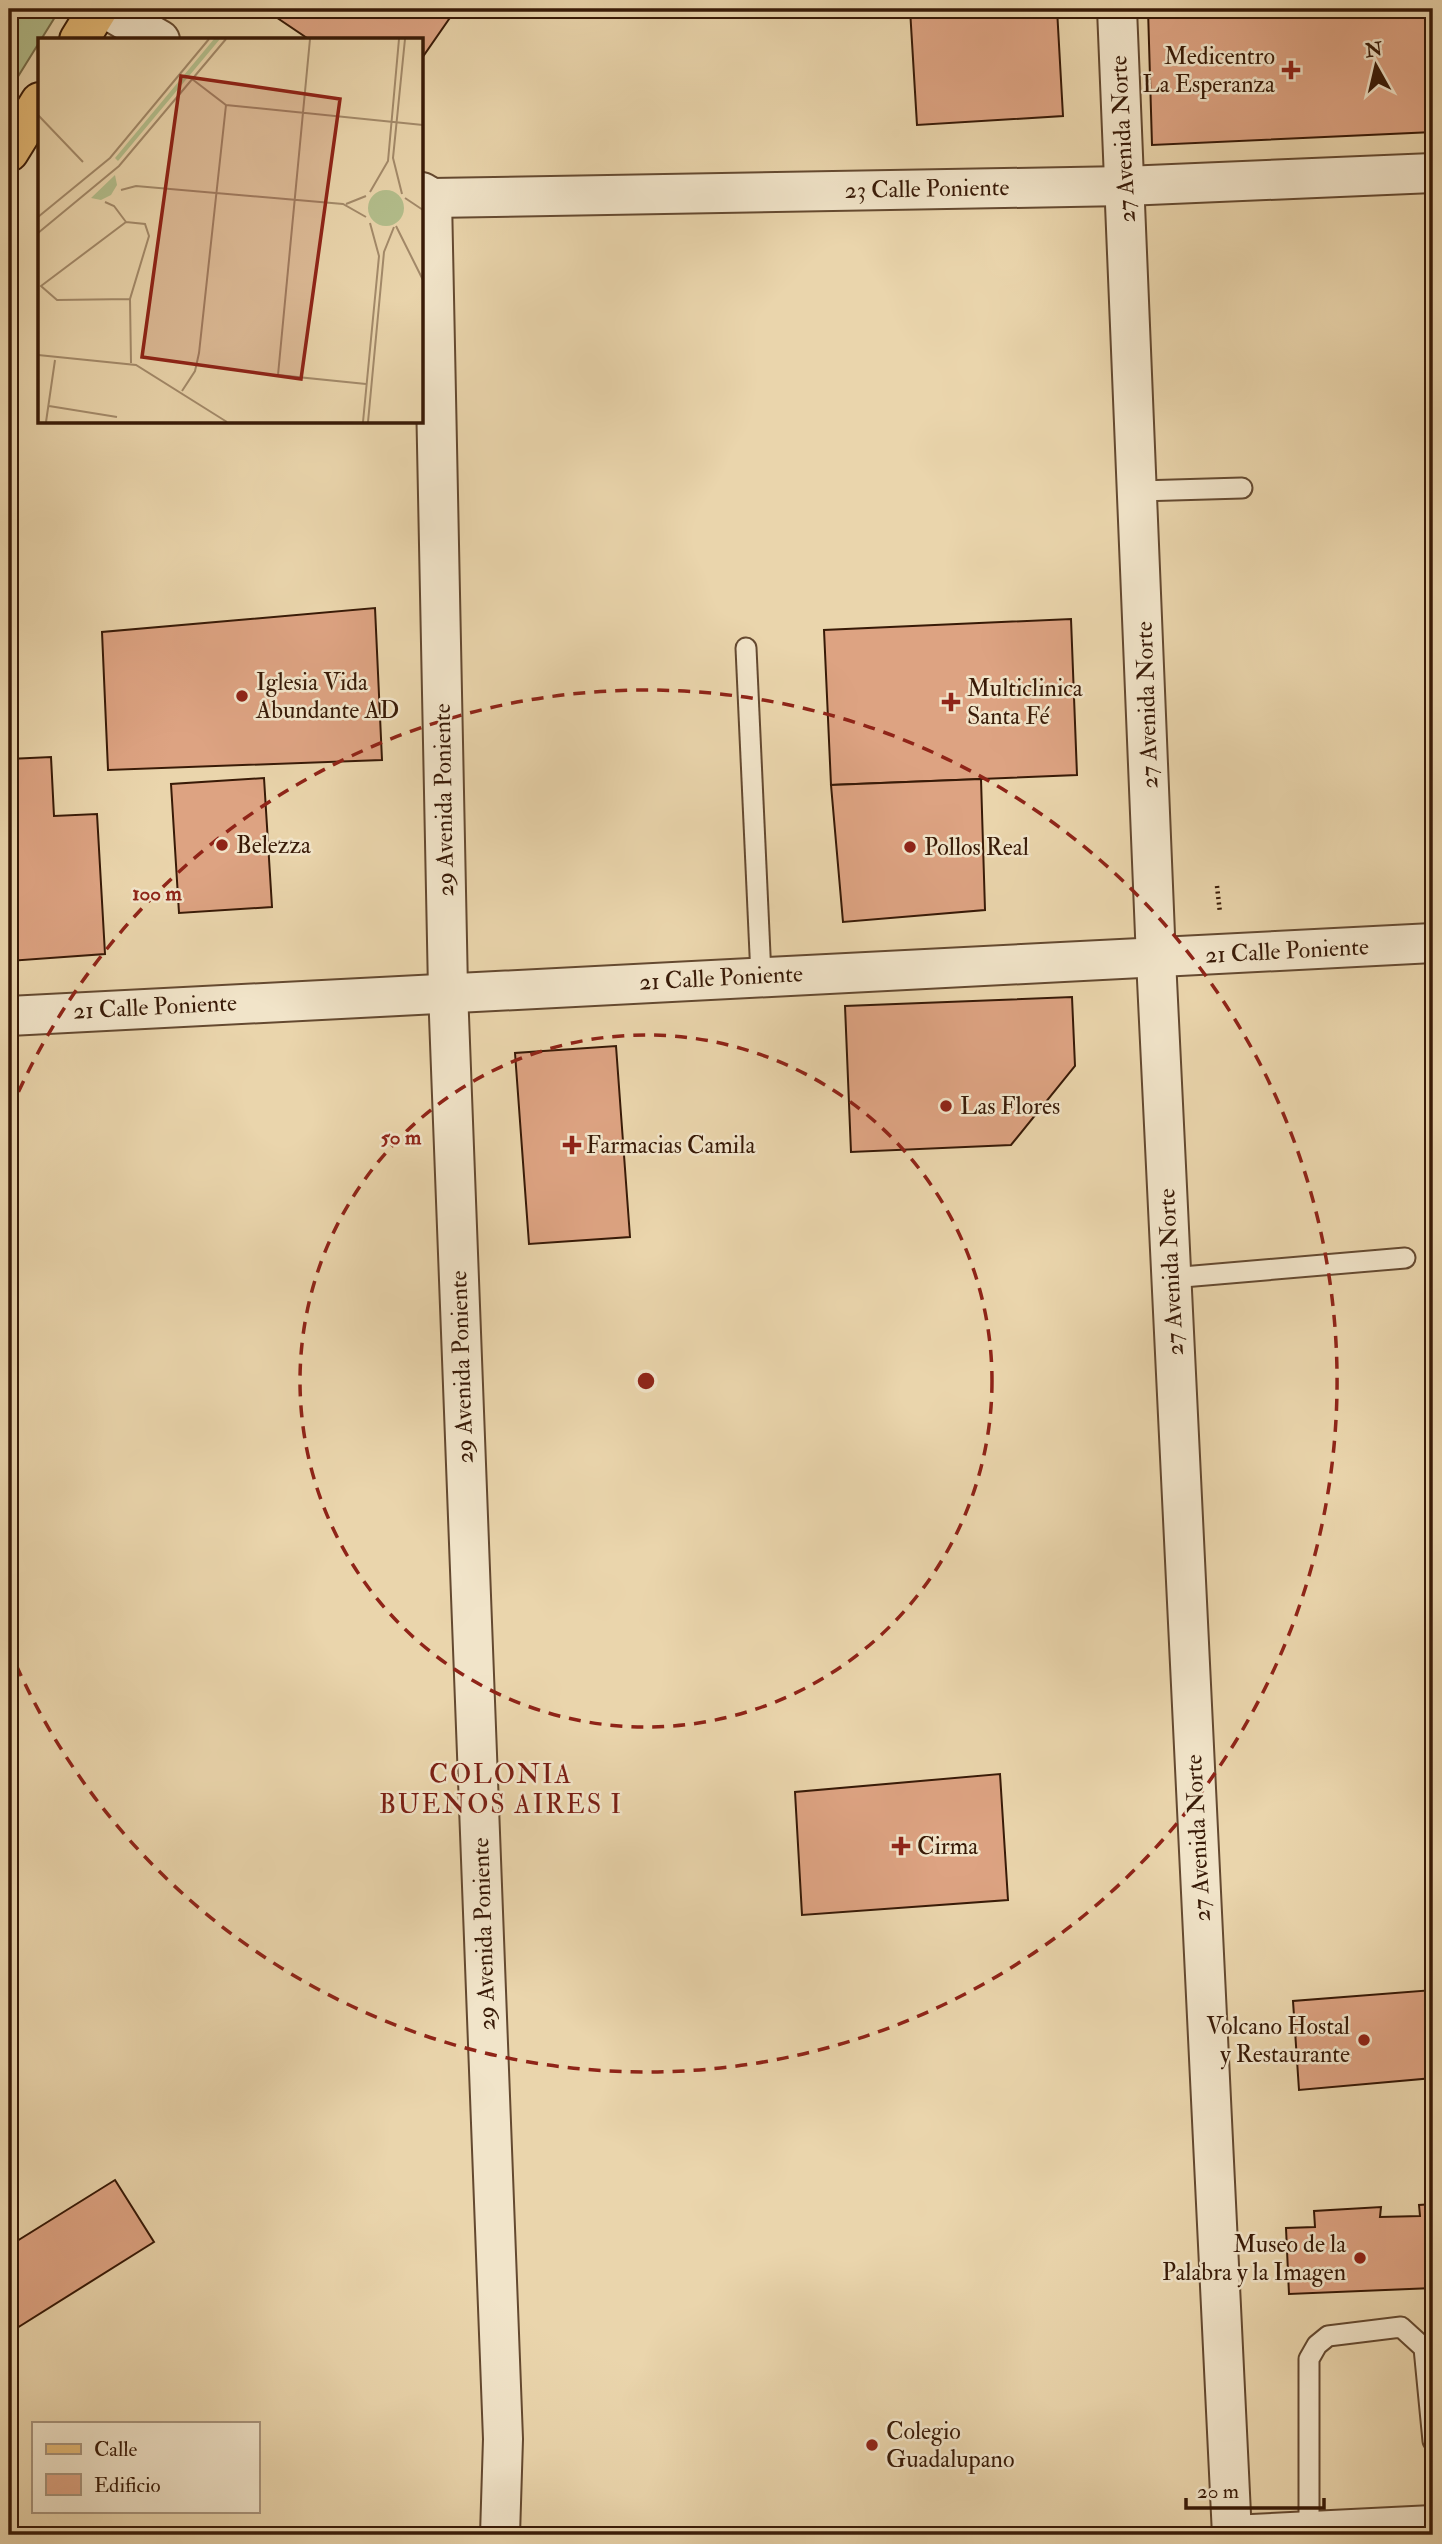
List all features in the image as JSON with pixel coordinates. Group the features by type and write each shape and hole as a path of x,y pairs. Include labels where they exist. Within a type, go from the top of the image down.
{"main road":[{"path":"80,38 99,9"},
{"path":"9,152 38,105"}],"street":[{"path":"106,9 157,38"},
{"name":"27 Avenida Norte","path":"1117,9 1139,491 1156,959 1232,2535"},
{"name":"23 Calle Poniente","path":"427,195 1125,186 1433,173"},
{"name":"29 Avenida Poniente","path":"427,195 448,990 503,2439 500,2535"},
{"name":"21 Calle Poniente","path":"9,1016 448,990 1156,959 1433,943"},
{"path":"1232,2535 1433,2525"}],"lane":[{"path":"1139,491 1242,488"},
{"path":"746,648 761,976"},
{"path":"1171,1278 1405,1258"},
{"path":"1309,2532 1309,2359 1317,2345 1328,2336 1401,2327 1413,2335 1424,2348 1433,2441"}],"green space":[{"path":"9,9 60,9 42,38 38,38 38,44 9,91"}],"building":[{"path":"264,9 456,9 424,55 424,38 307,38"},
{"path":"910,9 1057,9 1063,116 917,125"},
{"name":"Medicentro La Esperanza","path":"1148,9 1433,9 1433,132 1152,145"},
{"name":"Iglesia Vida Abundante AD","path":"375,608 382,760 108,770 102,632"},
{"name":"Multiclinica Santa Fé","path":"1071,619 1077,775 831,785 824,630"},
{"path":"51,757 54,816 97,814 105,954 9,961 9,759"},
{"name":"Belezza","path":"264,778 272,907 179,913 171,784"},
{"name":"Pollos Real","path":"981,779 985,910 843,922 831,785"},
{"name":"Las Flores","path":"1072,997 1075,1066 1011,1145 851,1152 845,1006"},
{"name":"Farmacias Camila","path":"616,1046 630,1237 529,1244 515,1053"},
{"name":"Cirma","path":"1000,1774 1008,1900 802,1915 795,1792"},
{"name":"Volcano Hostal y Restaurante","path":"1433,1990 1433,2078 1299,2090 1293,2001"},
{"path":"115,2180 154,2242 9,2333 9,2246"},
{"name":"Museo de la Palabra y la Imagen","path":"1433,2204 1433,2288 1289,2294 1286,2228 1315,2227 1314,2211 1381,2207 1380,2217 1420,2216 1419,2205"}],"place":[{"name":"Medicentro La Esperanza","path":"1291,70"},
{"name":"Iglesia Vida Abundante AD","path":"242,696"},
{"name":"Multiclinica Santa Fé","path":"951,702"},
{"name":"Belezza","path":"222,845"},
{"name":"Pollos Real","path":"910,847"},
{"name":"Las Flores","path":"946,1106"},
{"name":"Farmacias Camila","path":"572,1145"},
{"name":"Cirma","path":"901,1846"},
{"name":"Volcano Hostal y Restaurante","path":"1364,2040"},
{"name":"Museo de la Palabra y la Imagen","path":"1360,2258"},
{"name":"Colegio Guadalupano","path":"872,2445"}],"district":[{"name":"COLONIA BUENOS AIRES I","path":"501,1790"}]}
